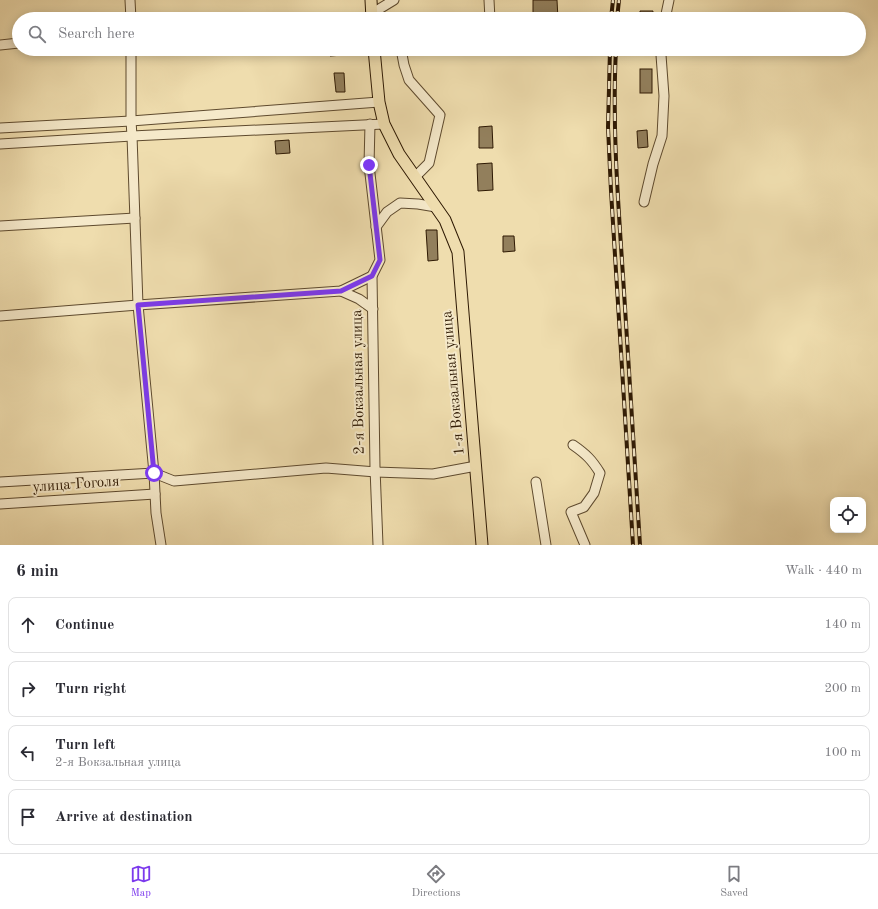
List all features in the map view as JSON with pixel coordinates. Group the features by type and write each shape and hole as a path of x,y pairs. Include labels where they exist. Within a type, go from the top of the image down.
{"main road":[{"path":"371,0 372,12"},
{"path":"375,56 379,102"},
{"name":"1-я Вокзальная улица","path":"379,102 384,124 399,154 445,220 458,252 482,545"}],"street":[{"path":"130,0 130,12"},
{"path":"378,12 394,0"},
{"path":"489,0 490,12"},
{"path":"666,12 669,0"},
{"path":"0,45 12,44"},
{"path":"131,56 131,121 138,305 154,473 156,513 161,545"},
{"path":"402,56 409,80 440,115 429,163 415,177"},
{"path":"644,202 653,164 662,136 664,96 661,56"},
{"path":"0,128 131,121 379,102"},
{"name":"2-я Вокзальная улица","path":"370,124 369,165 380,260 372,276 378,545"},
{"path":"0,144 384,124"},
{"path":"376,227 387,212 400,203 436,207"},
{"path":"0,226 135,218"},
{"path":"0,316 341,291 372,276"},
{"path":"341,291 359,299 373,308"},
{"path":"573,445 584,452 600,473 594,493 584,507 571,512 585,545"},
{"path":"0,482 154,473 174,481 326,468 433,474 476,466"},
{"path":"536,482 546,545"},
{"name":"улица Гоголя","path":"0,504 155,494"}],"building":[{"path":"533,0 557,0 558,12 533,12"},
{"path":"640,11 653,11 653,12"},
{"path":"640,69 652,69 652,93 640,93"},
{"path":"334,73 344,73 345,92 336,92"},
{"path":"492,126 493,148 479,148 479,127"},
{"path":"647,130 648,147 638,148 637,131"},
{"path":"289,140 290,153 276,154 275,141"},
{"path":"492,163 493,190 478,191 477,164"},
{"path":"426,230 437,230 438,260 428,261"},
{"path":"503,236 514,236 515,251 503,252"}],"railway":[{"path":"612,12 613,0"},
{"path":"618,12 619,0"},
{"path":"610,56 608,127 611,191 633,545"},
{"path":"616,56 616,162 640,545"}],"route":[{"path":"154,473 138,305 341,291 372,276 380,260 369,165"}]}
